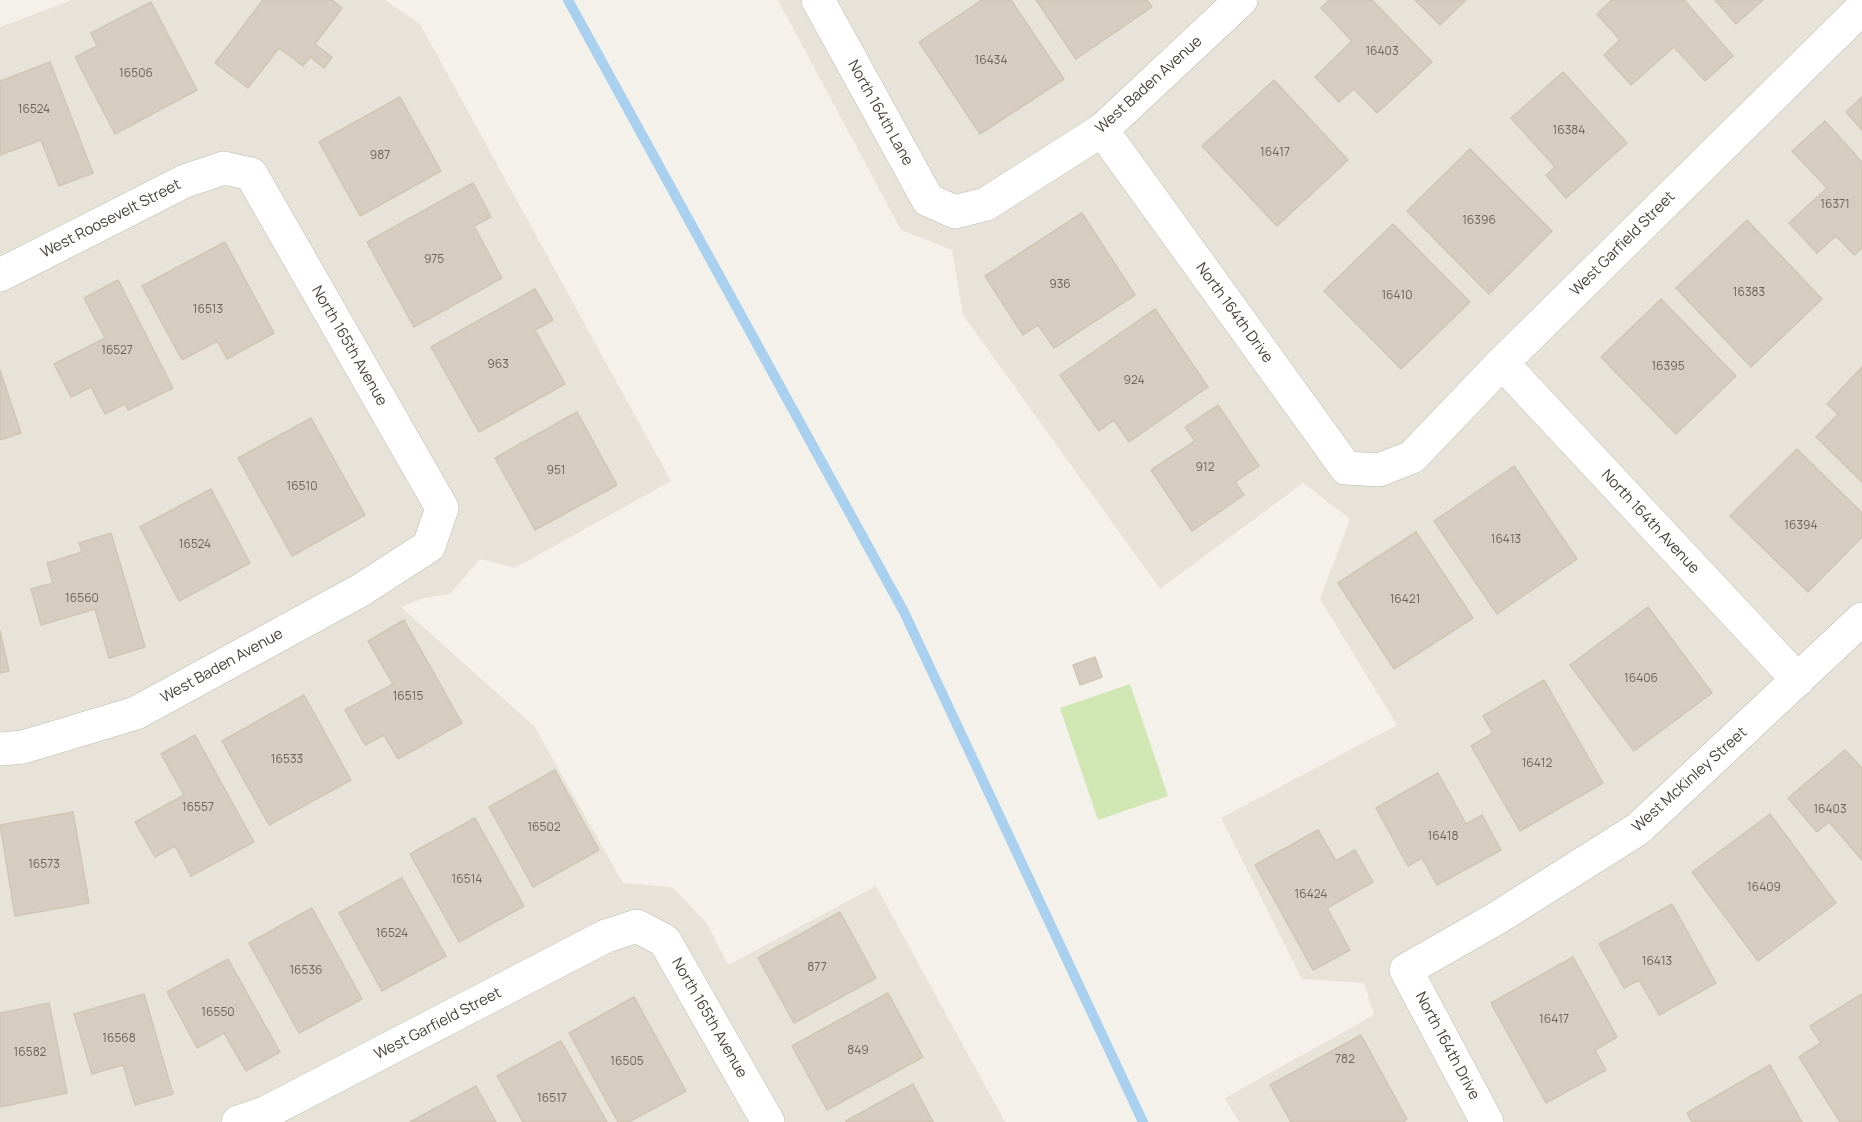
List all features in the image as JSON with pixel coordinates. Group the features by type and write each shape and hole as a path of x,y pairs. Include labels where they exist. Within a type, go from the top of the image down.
{"street":[{"name":"North 164th Lane","path":"818,0 928,200 955,212"},
{"name":"West Baden Avenue","path":"955,212 986,204 1102,130 1241,0"},
{"name":"West Garfield Street","path":"1379,470 1412,457 1502,363 1862,8"},
{"name":"North 164th Drive","path":"1102,130 1346,468 1379,470"},
{"name":"West Roosevelt Street","path":"0,275 185,181 224,168"},
{"name":"North 165th Avenue","path":"224,168 251,174 442,508 429,546"},
{"name":"North 164th Avenue","path":"1502,363 1798,680"},
{"name":"West Baden Avenue","path":"0,748 23,747 136,713 361,590 429,546"},
{"name":"West McKinley Street","path":"1406,970 1497,918 1638,829 1862,619"},
{"name":"West Garfield Street","path":"238,1122 267,1112 606,936 637,926"},
{"name":"North 165th Avenue","path":"637,926 665,941 768,1122"},
{"name":"North 164th Drive","path":"1406,970 1487,1122"}],"shaded area":[{"path":"72,0 385,0 420,24 671,481 515,568 480,559 450,594 424,598 401,607 534,726 623,883 672,887 706,922 728,965 876,886 1005,1122 0,1122 0,27"},
{"path":"778,0 1862,0 1862,1122 1239,1122 1225,1098 1374,1015 1364,983 1302,979 1221,818 1397,725 1320,599 1350,519 1303,483 1160,589 963,315 952,250 901,230"}],"green space":[{"path":"1130,684 1168,796 1098,820 1060,708"}],"building":[{"path":"263,0 332,0 342,8 315,44 332,57 324,68 310,57 303,66 279,48 248,88 215,63"},
{"path":"982,0 1011,0 1064,79 980,134 919,42"},
{"path":"1036,0 1147,0 1152,7 1076,59"},
{"path":"1329,0 1372,0 1432,62 1377,113 1354,89 1339,102 1315,77 1352,41 1321,8"},
{"path":"1415,0 1466,0 1440,25"},
{"path":"1612,0 1684,0 1733,56 1705,81 1674,47 1631,85 1604,55 1620,40 1597,14"},
{"path":"1715,0 1763,0 1736,24"},
{"path":"151,2 197,90 115,134 75,57 97,46 91,33"},
{"path":"50,62 93,173 59,186 41,140 0,155 0,81"},
{"path":"1563,72 1627,143 1566,198 1546,175 1555,167 1511,118"},
{"path":"1274,80 1348,160 1277,226 1202,146"},
{"path":"400,97 441,171 360,216 319,142"},
{"path":"1862,97 1862,130 1846,112"},
{"path":"1825,121 1862,162 1862,248 1854,255 1836,236 1817,253 1789,223 1827,188 1792,151"},
{"path":"1470,149 1552,231 1489,294 1407,211"},
{"path":"473,183 491,217 474,226 502,278 414,327 367,242"},
{"path":"1082,213 1135,295 1054,348 1038,325 1023,335 985,276"},
{"path":"1747,220 1822,299 1751,367 1676,288"},
{"path":"1393,224 1470,302 1401,369 1324,291"},
{"path":"225,242 274,333 227,359 217,341 182,360 142,286"},
{"path":"118,280 173,388 128,410 125,404 105,414 91,387 71,397 54,364 105,338 84,298"},
{"path":"535,289 553,320 535,330 565,384 479,432 431,347"},
{"path":"1661,299 1736,376 1676,434 1601,357"},
{"path":"1155,309 1208,387 1129,442 1114,420 1099,431 1060,375"},
{"path":"1862,367 1862,482 1816,437 1838,414 1827,404"},
{"path":"0,370 21,433 0,440"},
{"path":"1218,405 1259,466 1235,482 1244,495 1192,531 1151,470 1195,441 1185,427"},
{"path":"577,412 617,485 535,530 495,458"},
{"path":"311,418 365,515 292,556 238,458"},
{"path":"1797,449 1862,513 1862,537 1808,592 1730,516"},
{"path":"1514,466 1577,559 1497,614 1434,521"},
{"path":"211,489 250,563 179,601 140,527"},
{"path":"1416,532 1473,618 1394,669 1338,583"},
{"path":"111,533 145,647 109,658 95,609 41,625 31,589 53,583 47,563 82,552 79,543"},
{"path":"1648,607 1712,693 1634,751 1570,665"},
{"path":"404,620 462,723 398,759 384,735 365,745 345,710 393,684 368,641"},
{"path":"0,631 9,671 0,673"},
{"path":"1095,657 1102,677 1080,685 1073,665"},
{"path":"1544,680 1603,783 1520,831 1471,746 1493,733 1483,716"},
{"path":"304,695 351,780 269,825 222,741"},
{"path":"195,735 254,842 191,876 175,846 155,857 135,822 184,795 161,754"},
{"path":"1845,750 1862,768 1862,860 1829,822 1817,832 1788,798"},
{"path":"555,770 599,850 533,887 489,807"},
{"path":"1438,773 1466,824 1482,815 1501,850 1437,885 1422,858 1408,866 1376,808"},
{"path":"73,812 89,903 15,916 0,825"},
{"path":"1770,814 1836,903 1758,961 1692,872"},
{"path":"475,818 524,906 459,942 410,854"},
{"path":"1318,830 1336,861 1355,850 1373,882 1327,908 1350,950 1313,970 1255,865"},
{"path":"402,878 446,956 382,991 339,913"},
{"path":"1672,904 1716,983 1659,1015 1639,980 1624,988 1599,944"},
{"path":"312,908 362,999 299,1033 249,943"},
{"path":"840,912 876,978 794,1023 758,958"},
{"path":"1573,957 1617,1037 1595,1050 1606,1070 1546,1103 1491,1003"},
{"path":"228,959 280,1052 246,1071 224,1033 197,1048 167,992"},
{"path":"888,993 923,1057 827,1110 792,1046"},
{"path":"144,994 173,1094 135,1105 123,1065 92,1074 74,1014"},
{"path":"1862,994 1862,1122 1840,1122 1799,1057 1821,1043 1810,1026"},
{"path":"634,997 686,1091 629,1122 618,1122 569,1033"},
{"path":"49,1003 67,1093 0,1107 0,1013"},
{"path":"1361,1035 1407,1119 1403,1122 1291,1122 1270,1085"},
{"path":"561,1041 607,1122 523,1122 497,1076"},
{"path":"1770,1065 1802,1122 1692,1122 1687,1113"},
{"path":"913,1084 933,1122 846,1122 846,1121"},
{"path":"476,1086 496,1122 410,1122"}],"waterway":[{"path":"568,0 904,612 1143,1122"}]}
